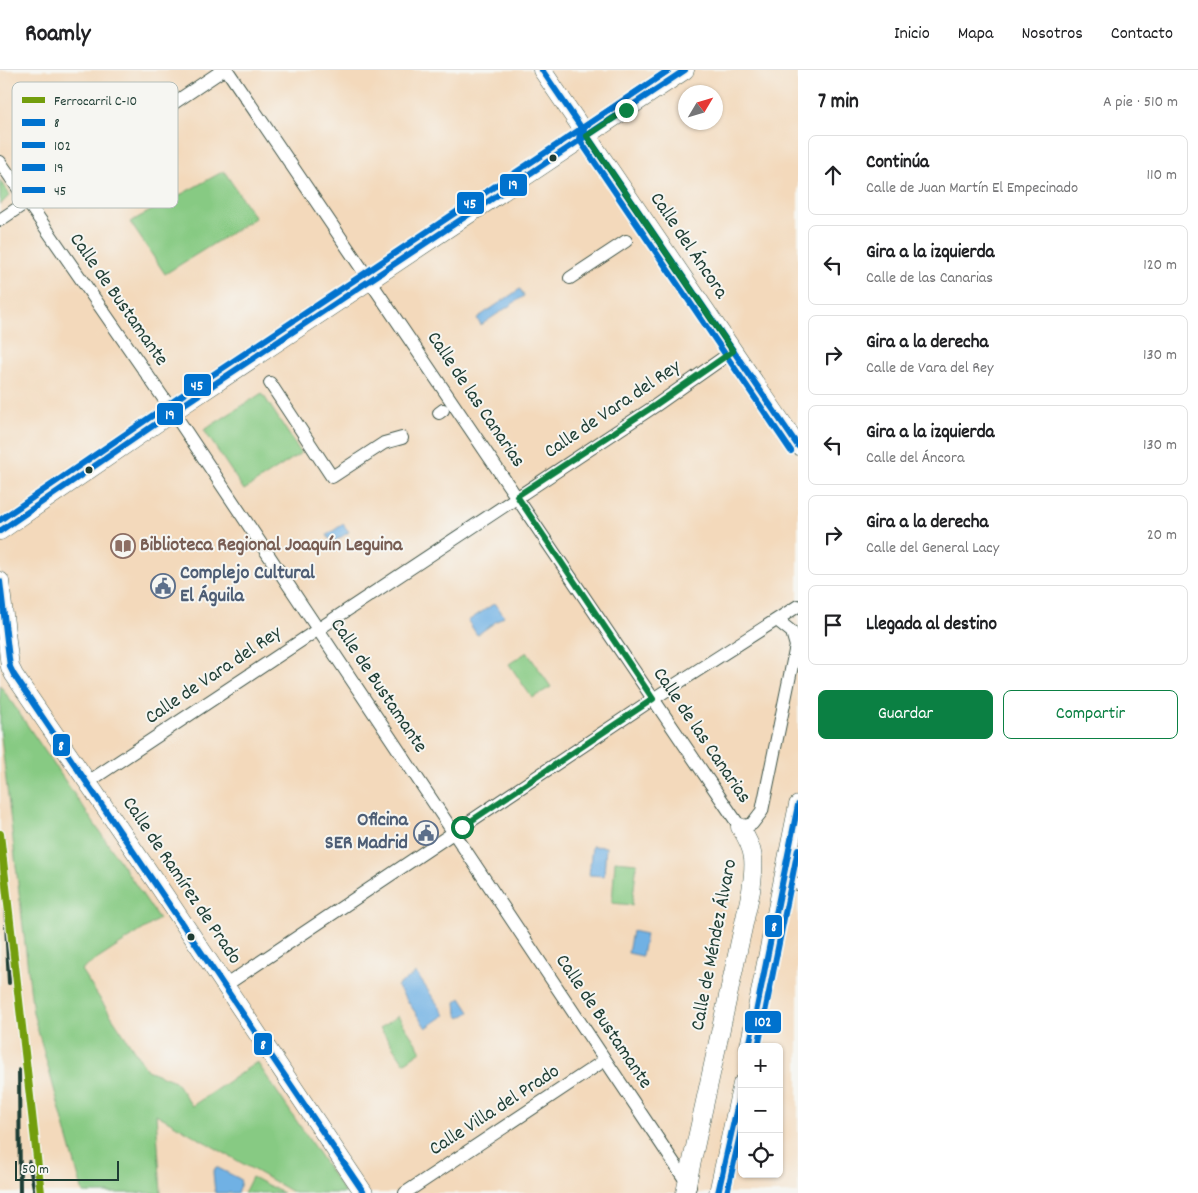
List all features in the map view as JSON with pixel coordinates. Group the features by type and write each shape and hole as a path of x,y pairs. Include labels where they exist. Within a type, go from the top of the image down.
{"main road":[{"name":"Calle del Áncora","path":"542,70 798,446"},
{"path":"0,531 173,412 685,70"},
{"name":"Calle de Ramírez de Prado","path":"0,581 10,667 14,675 226,986 364,1193"},
{"path":"750,1043 790,882 798,805"},
{"name":"Calle de Méndez Álvaro","path":"689,1190 752,884 754,853 740,827"},
{"path":"718,1193 741,1088"}],"street":[{"path":"178,100 223,70"},
{"name":"Calle de las Canarias","path":"227,70 740,827"},
{"name":"Calle de Bustamante","path":"0,162 12,179"},
{"path":"0,220 19,208"},
{"name":"Calle de Bustamante","path":"32,208 173,412 605,1060 689,1190"},
{"path":"570,278 626,241"},
{"name":"Calle de Vara del Rey","path":"88,782 654,406 733,351"},
{"path":"270,383 332,477 384,443 402,438"},
{"path":"226,986 653,699 798,606"},
{"path":"740,827 752,824 762,811 796,646 792,632 777,620"},
{"name":"Calle Villa del Prado","path":"404,1193 605,1060"}],"green space":[{"path":"224,171 255,218 165,274 130,222 156,208 178,208 178,196"},
{"path":"0,180 10,195 0,205"},
{"path":"262,393 301,453 244,490 204,430"},
{"path":"527,652 551,687 532,698 509,664"},
{"path":"0,685 159,919 81,970 147,1070 175,1081 192,1106 257,1062 345,1193 294,1193 156,1114 161,1193 83,1193 33,1013 0,728"},
{"path":"615,861 637,863 632,905 612,903"},
{"path":"398,1016 421,1051 404,1063 380,1028"},
{"path":"252,1177 283,1193 244,1193"}],"water":[{"path":"520,289 524,296 481,325 477,318"},
{"path":"343,524 349,532 332,543 327,535"},
{"path":"495,603 504,616 477,635 468,621"},
{"path":"592,846 606,847 604,876 589,875"},
{"path":"632,931 646,934 642,956 628,953"},
{"path":"416,973 445,1015 426,1028 397,986"},
{"path":"461,998 470,1012 460,1018 457,1014 456,1002"},
{"path":"216,1167 240,1179 241,1183 237,1193 215,1193 213,1172"}],"railway":[{"path":"3,863 9,983"},
{"path":"19,1070 20,1193"},
{"path":"29,1162 35,1193"}],"rail line":[{"name":"C-10","path":"0,834 41,1193"}],"transit line":[{"name":"8","path":"542,70 798,446"},
{"name":"102","path":"669,70 581,129 579,139 791,451"},
{"name":"45","path":"0,520 181,396 669,70"},
{"name":"19","path":"0,531 186,403 685,70"},
{"name":"8","path":"0,581 10,667 14,675 364,1193"},
{"name":"8","path":"750,1043 798,805"},
{"name":"102","path":"759,1043 798,849"},
{"name":"8","path":"718,1193 741,1088"},
{"name":"102","path":"727,1193 740,1133"}],"place":[{"name":"Biblioteca Regional Joaquín Leguina","path":"123,546"},
{"name":"Complejo Cultural El Águila","path":"163,586"},
{"name":"Oficina SER Madrid","path":"426,833"}],"route":[{"path":"462,827 653,699 517,496 654,406 733,351 587,136 626,110"}]}
